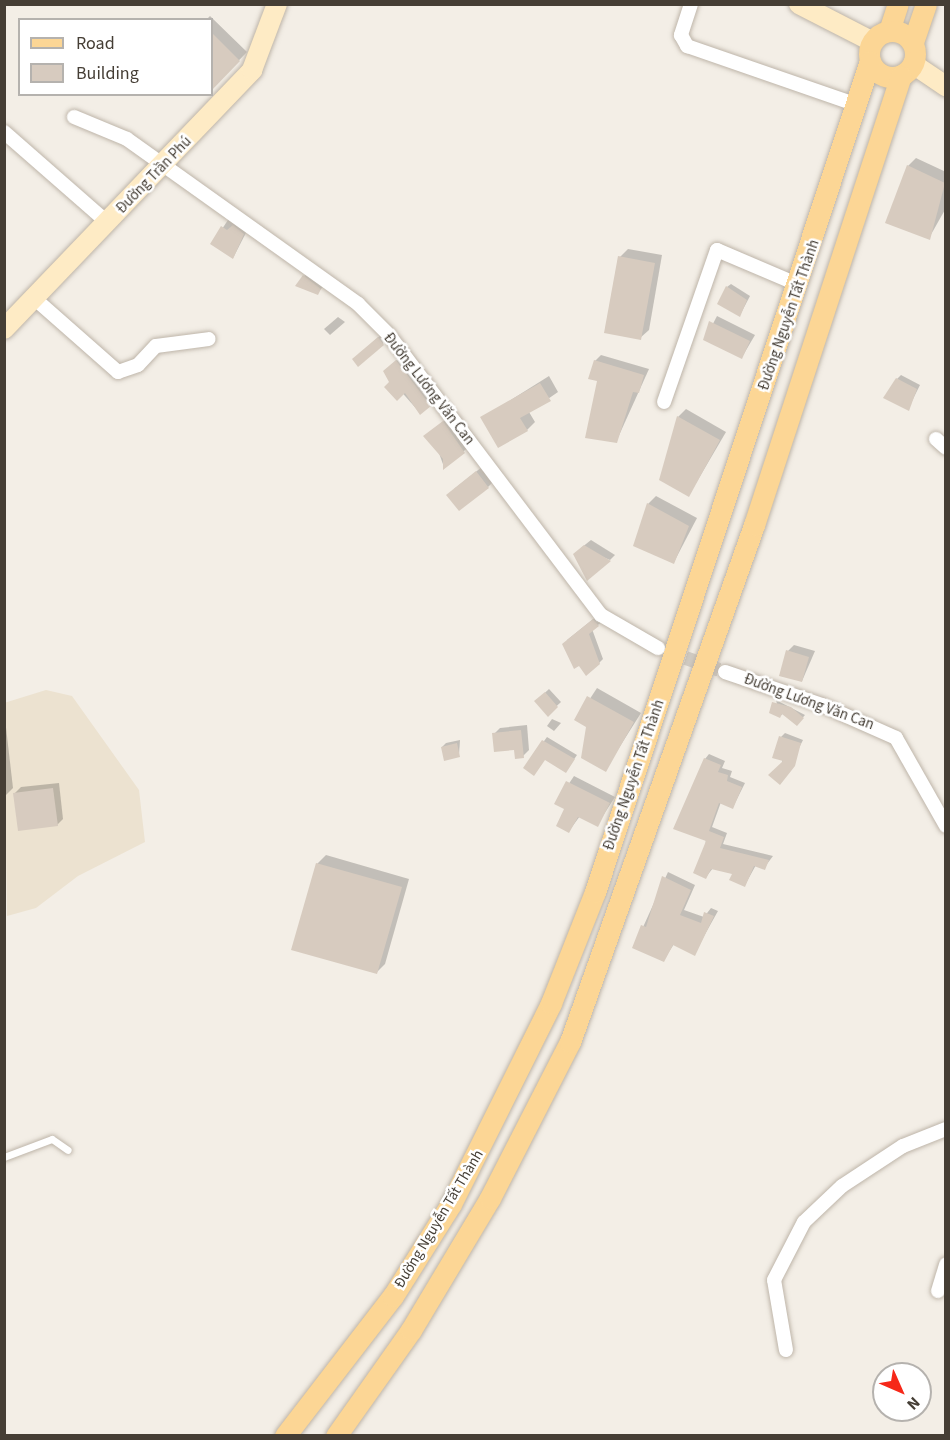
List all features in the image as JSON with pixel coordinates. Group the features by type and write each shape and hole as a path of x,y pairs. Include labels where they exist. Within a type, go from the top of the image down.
{"main road":[{"name":"Đường Nguyễn Tất Thành","path":"285,1436 393,1296 451,1204 523,1068 595,892 799,285 877,44 897,4"},
{"path":"907,70 882,75 877,44 913,42 927,4"},
{"name":"Đường Nguyễn Tất Thành","path":"336,1436 411,1330 518,1146 570,1042 622,903 754,525 907,70 913,42"},
{"path":"721,516 754,525"},
{"path":"595,892 622,903"}],"street":[{"name":"Đường Trần Phú","path":"4,329 108,223 252,70 277,4"},
{"path":"691,4 681,35 687,46 857,105"},
{"path":"799,4 877,44"},
{"path":"907,70 945,86"},
{"name":"Đường Lương Văn Can","path":"74,117 127,139 358,304 389,335 600,615 658,648"},
{"path":"4,132 108,223"},
{"path":"664,402 717,250 799,285"},
{"path":"34,298 118,372 138,365 156,346 209,339"},
{"name":"Đường Lương Văn Can","path":"725,672 822,705 896,738 945,826"},
{"path":"786,1350 774,1280 804,1222 842,1186 903,1146 945,1130"},
{"path":"938,1291 945,1264"}],"lane":[{"path":"4,1157 52,1139 68,1150"}],"shaded area":[{"path":"46,690 72,696 139,790 145,842 78,876 36,908 7,916 4,703"}],"building":[{"path":"213,34 240,61 213,89"},
{"path":"907,165 945,183 930,240 885,223"},
{"path":"233,225 244,234 233,259 210,244 221,226 227,230"},
{"path":"618,256 655,263 641,340 604,333"},
{"path":"303,275 321,289 318,295 295,286"},
{"path":"726,286 747,300 740,317 717,304"},
{"path":"709,321 750,341 742,359 703,340"},
{"path":"378,337 384,345 358,367 352,359"},
{"path":"396,360 431,406 420,415 405,393 397,401 384,387 389,382 383,371"},
{"path":"594,360 644,375 639,393 633,392 617,443 585,438 597,381 588,379"},
{"path":"896,378 917,389 909,411 883,398"},
{"path":"540,383 551,401 520,418 528,431 498,448 480,417"},
{"path":"677,416 720,440 689,497 659,480"},
{"path":"443,421 465,453 443,470 443,459 423,436"},
{"path":"476,471 489,488 459,511 446,495"},
{"path":"647,503 689,526 674,564 633,546"},
{"path":"584,545 611,561 587,581 573,554"},
{"path":"593,619 599,626 589,634 600,664 586,676 579,666 574,669 562,644"},
{"path":"786,650 809,657 802,682 779,676"},
{"path":"545,692 558,707 548,717 534,701"},
{"path":"587,696 634,722 606,772 581,758 586,727 574,720"},
{"path":"772,702 791,707 804,718 797,726 782,714 780,718 769,713"},
{"path":"521,730 524,758 515,759 514,750 494,752 492,733"},
{"path":"779,736 801,743 795,766 780,785 768,775 783,761 772,758"},
{"path":"542,740 575,759 566,773 545,760 534,776 523,768"},
{"path":"457,743 460,757 444,761 441,747"},
{"path":"704,758 721,765 718,772 728,775 727,781 742,787 733,809 719,803 709,831 724,837 720,848 769,860 765,870 754,866 745,887 729,880 732,874 711,869 706,879 693,873 706,841 673,829"},
{"path":"566,781 610,803 598,827 578,817 569,833 556,826 564,809 554,804"},
{"path":"53,788 58,826 18,831 13,793"},
{"path":"316,863 402,887 377,974 291,950"},
{"path":"662,876 691,890 680,915 701,923 704,912 714,916 695,956 673,945 664,962 632,948 641,925 646,927"}],"tunnel":[{"path":"666,651 725,672"}]}
